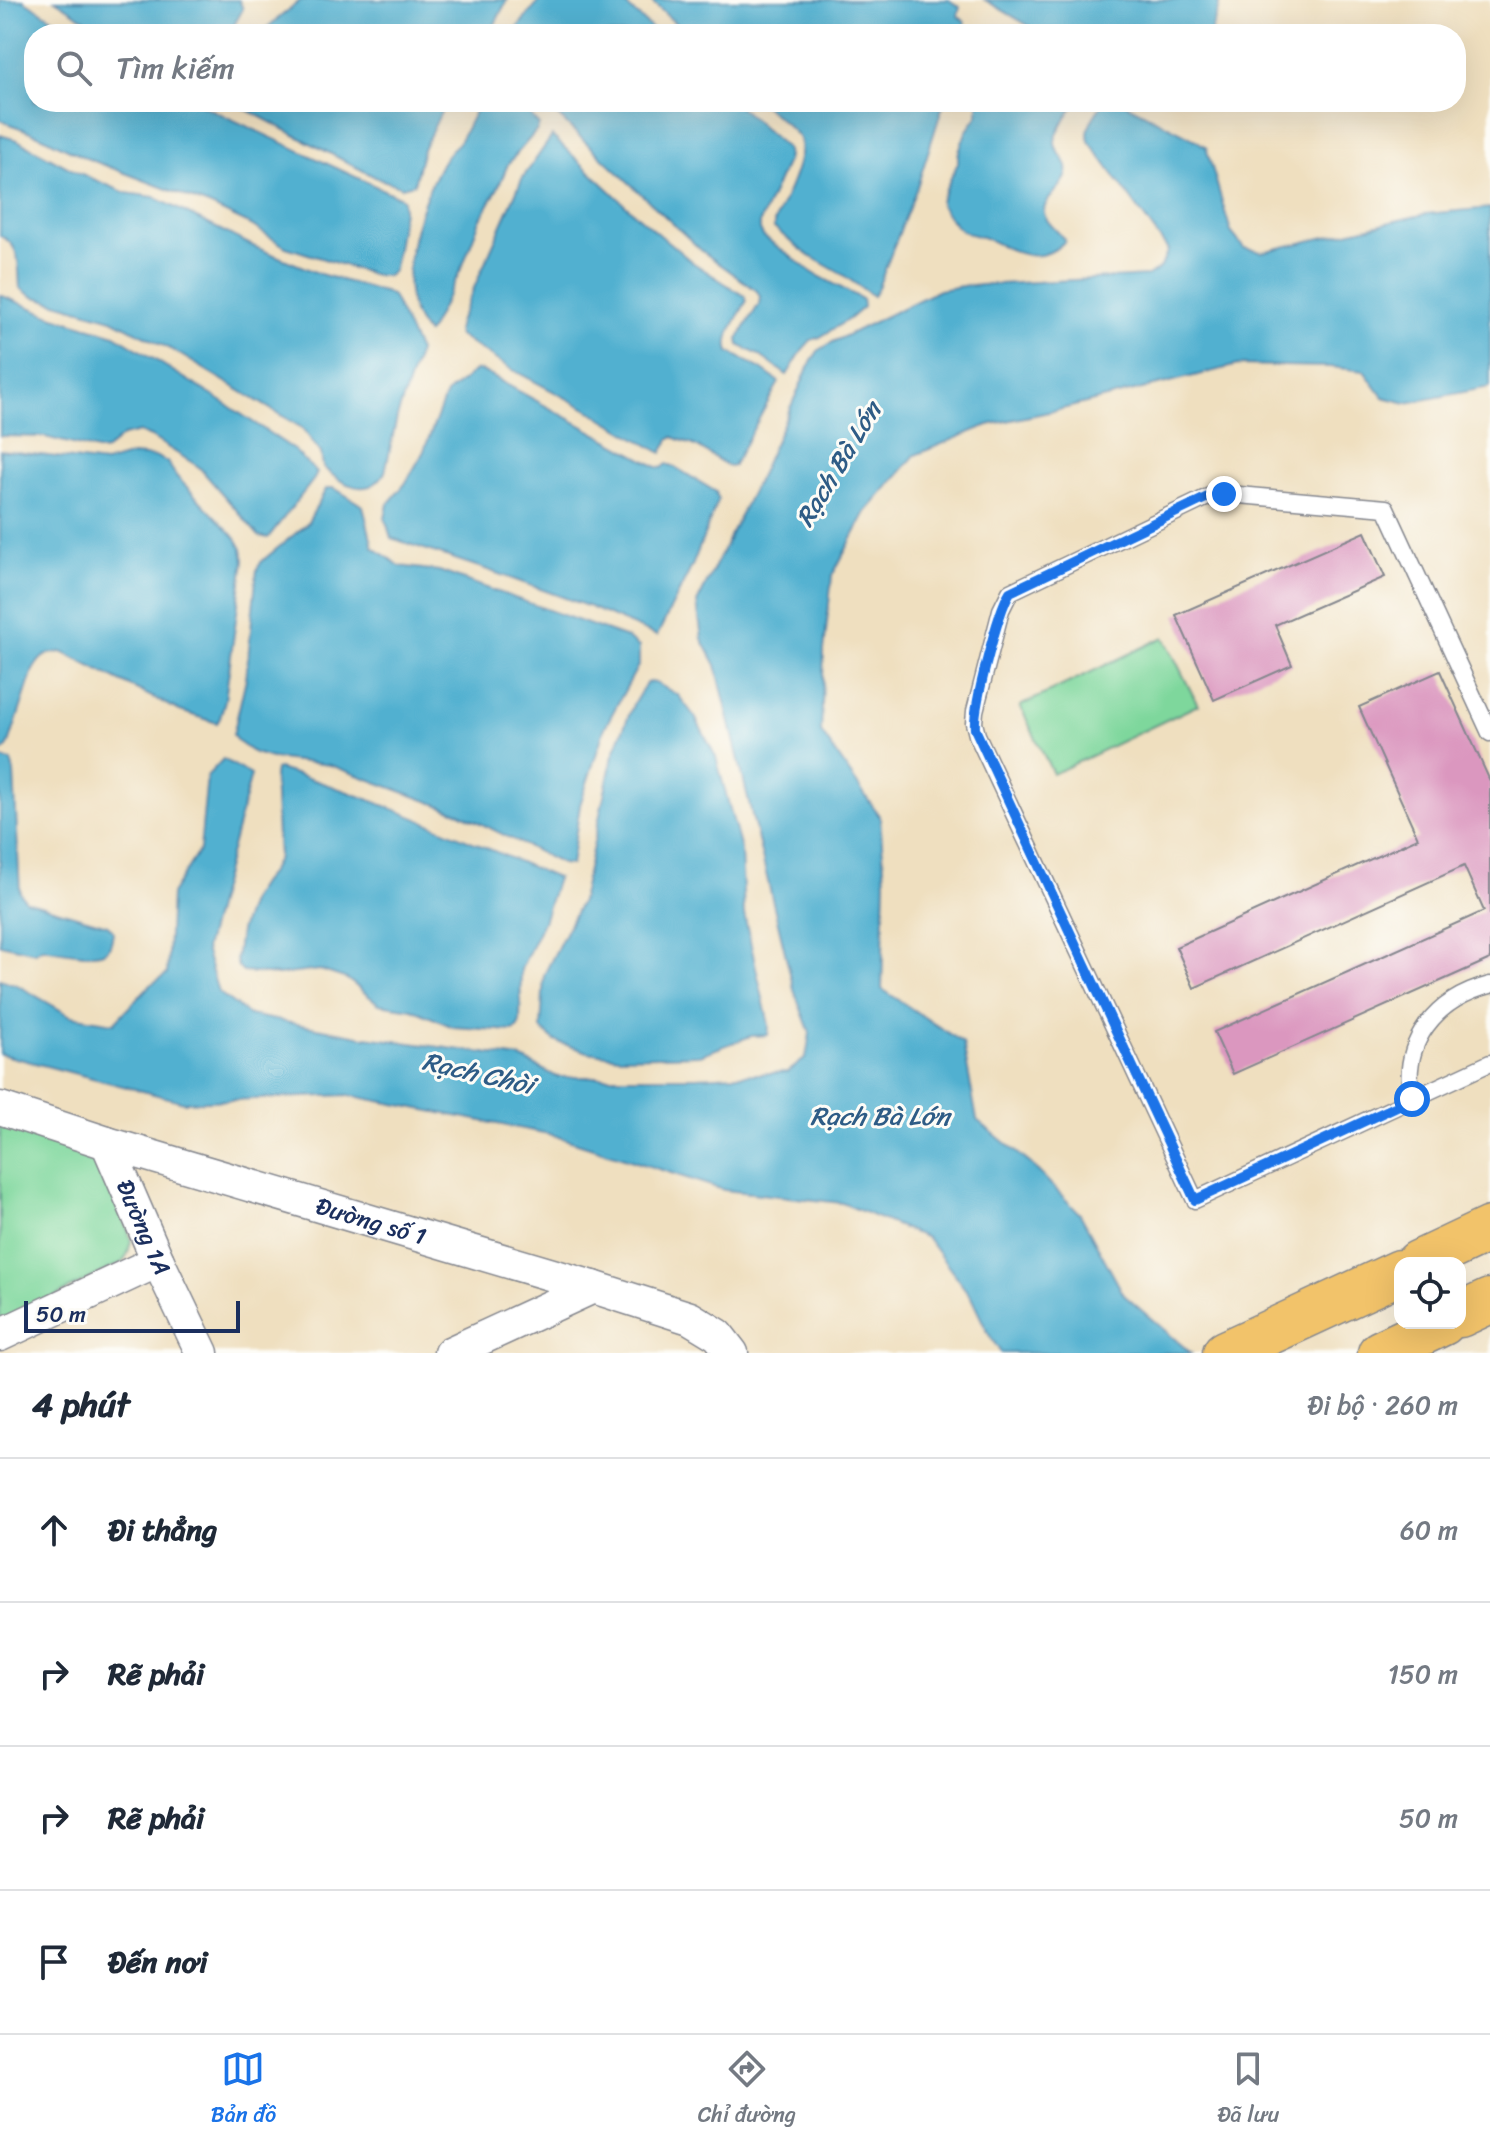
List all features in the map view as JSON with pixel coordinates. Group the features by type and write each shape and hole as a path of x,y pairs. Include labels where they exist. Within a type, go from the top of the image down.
{"main road":[{"path":"1431,1257 1490,1229"},
{"path":"1225,1353 1394,1275"},
{"path":"1466,1312 1490,1301"},
{"path":"1380,1353 1430,1329"}],"street":[{"name":"Đường số 1","path":"0,1108 690,1318 718,1335 732,1353"},
{"name":"Đường 1A","path":"107,1143 202,1353"},
{"path":"0,1335 158,1261"},
{"path":"450,1353 593,1287"}],"lane":[{"path":"1490,733 1386,508 1228,494 1212,495 1010,592 1001,610 974,723 1195,1200 1490,1063"},
{"path":"1412,1099 1410,1067 1426,1025 1450,1002 1490,985"}],"green space":[{"path":"1164,637 1198,705 1053,774 1020,706"},
{"path":"0,1121 89,1153 101,1171 131,1241 123,1262 0,1324"}],"water":[{"path":"0,0 23,0 62,24 24,24 24,112 216,112 403,199 394,269 384,276 371,274 286,247 251,225 211,206 86,158 0,120"},
{"path":"55,0 239,0 243,9 235,24 92,24"},
{"path":"301,0 507,0 495,24 271,24"},
{"path":"540,0 620,0 647,24 520,24"},
{"path":"650,0 949,0 960,7 958,16 965,24 676,24"},
{"path":"985,0 1218,0 1219,6 1213,24 1026,24"},
{"path":"251,112 441,112 423,149 414,184 402,187 377,178"},
{"path":"474,112 527,112 539,125 508,164 480,220 463,265 427,333 416,316 410,296 408,273 411,249 432,181"},
{"path":"554,112 745,112 786,148 788,155 760,222 763,236 813,273 862,299 863,307 849,319 811,340 787,375 739,345 738,339 759,304 757,291 702,251"},
{"path":"771,112 941,112 917,187 873,296 808,255 774,228 800,155 798,137"},
{"path":"978,112 1070,112 1055,141 1066,164 1067,174 1044,211 1046,219 1065,241 1055,249 1035,256 1015,252 961,230 941,206 940,201 958,163 966,132"},
{"name":"Rạch Bà Lớn","path":"1097,112 1141,112 1206,147 1231,232 1244,248 1262,252 1425,214 1490,208 1490,387 1407,403 1383,397 1364,371 1331,367 1238,365 988,425 915,455 866,512 832,576 824,650 821,732 880,817 885,881 882,989 963,1043 977,1120 1031,1164 1080,1214 1124,1295 1191,1353 1001,1353 971,1297 927,1238 842,1203 724,1190 549,1134 348,1095 184,1102 0,1054 0,979 17,985 71,1016 114,1023 150,985 167,974 171,894 200,849 207,776 223,759 251,775 205,949 218,992 249,1015 359,1036 521,1058 557,1077 696,1077 788,1072 806,1058 810,1033 794,990 716,665 702,639 697,603 818,351 939,290 962,286 1148,276 1161,267 1168,250 1089,141"},
{"path":"0,135 17,140 77,172 126,193 154,197 255,247 320,274 392,296 419,351 397,417 385,472 378,481 363,487 338,479 323,467 321,453 302,428 176,352 112,319 32,296 20,288 15,251 0,236"},
{"path":"552,136 692,262 746,297 728,339 729,352 779,382 733,466 673,437 662,453 511,369 459,336 459,322 522,179"},
{"path":"0,295 54,317 115,335 293,449 317,473 314,479 268,538 259,536 199,467 139,432 123,436 101,451 45,437 0,436"},
{"path":"476,370 657,467 673,466 716,492 718,500 692,566 657,636 590,607 391,538 385,518 388,504 405,484 423,453 446,394"},
{"path":"0,450 105,463 132,455 157,457 167,462 177,477 236,538 244,560 225,700 217,723 180,711 62,652 56,652 44,656 33,670 9,744 4,751 0,751"},
{"path":"329,488 363,506 373,547 400,566 439,571 627,638 639,647 639,664 605,727 580,805 571,865 562,864 460,813 330,765 254,753 233,735 246,678 257,569 262,561 307,524"},
{"path":"646,683 678,695 695,717 716,757 741,850 744,914 769,1025 768,1035 751,1036 700,1055 619,1057 588,1052 555,1041 541,1029 544,975 581,901 613,755 633,705"},
{"path":"0,758 11,761 14,772 20,893 26,901 108,925 113,931 111,944 102,953 42,948 35,952 0,944"},
{"path":"278,769 384,806 557,878 543,922 521,969 520,1022 517,1029 453,1027 412,1009 379,1004 347,979 320,970 278,975 243,972 238,967 240,931 251,899 278,857 274,776"}],"building":[{"path":"1365,532 1385,577 1275,625 1292,665 1214,700 1176,615"},
{"path":"1440,671 1490,781 1490,959 1233,1074 1214,1032 1484,911 1464,866 1194,988 1176,947 1418,838 1359,707"}],"route":[{"path":"1224,494 1212,495 1010,592 1001,610 975,711 975,729 1195,1200 1412,1099"}],"water label":[{"name":"Rạch Chòi","path":"478,1073"}]}
